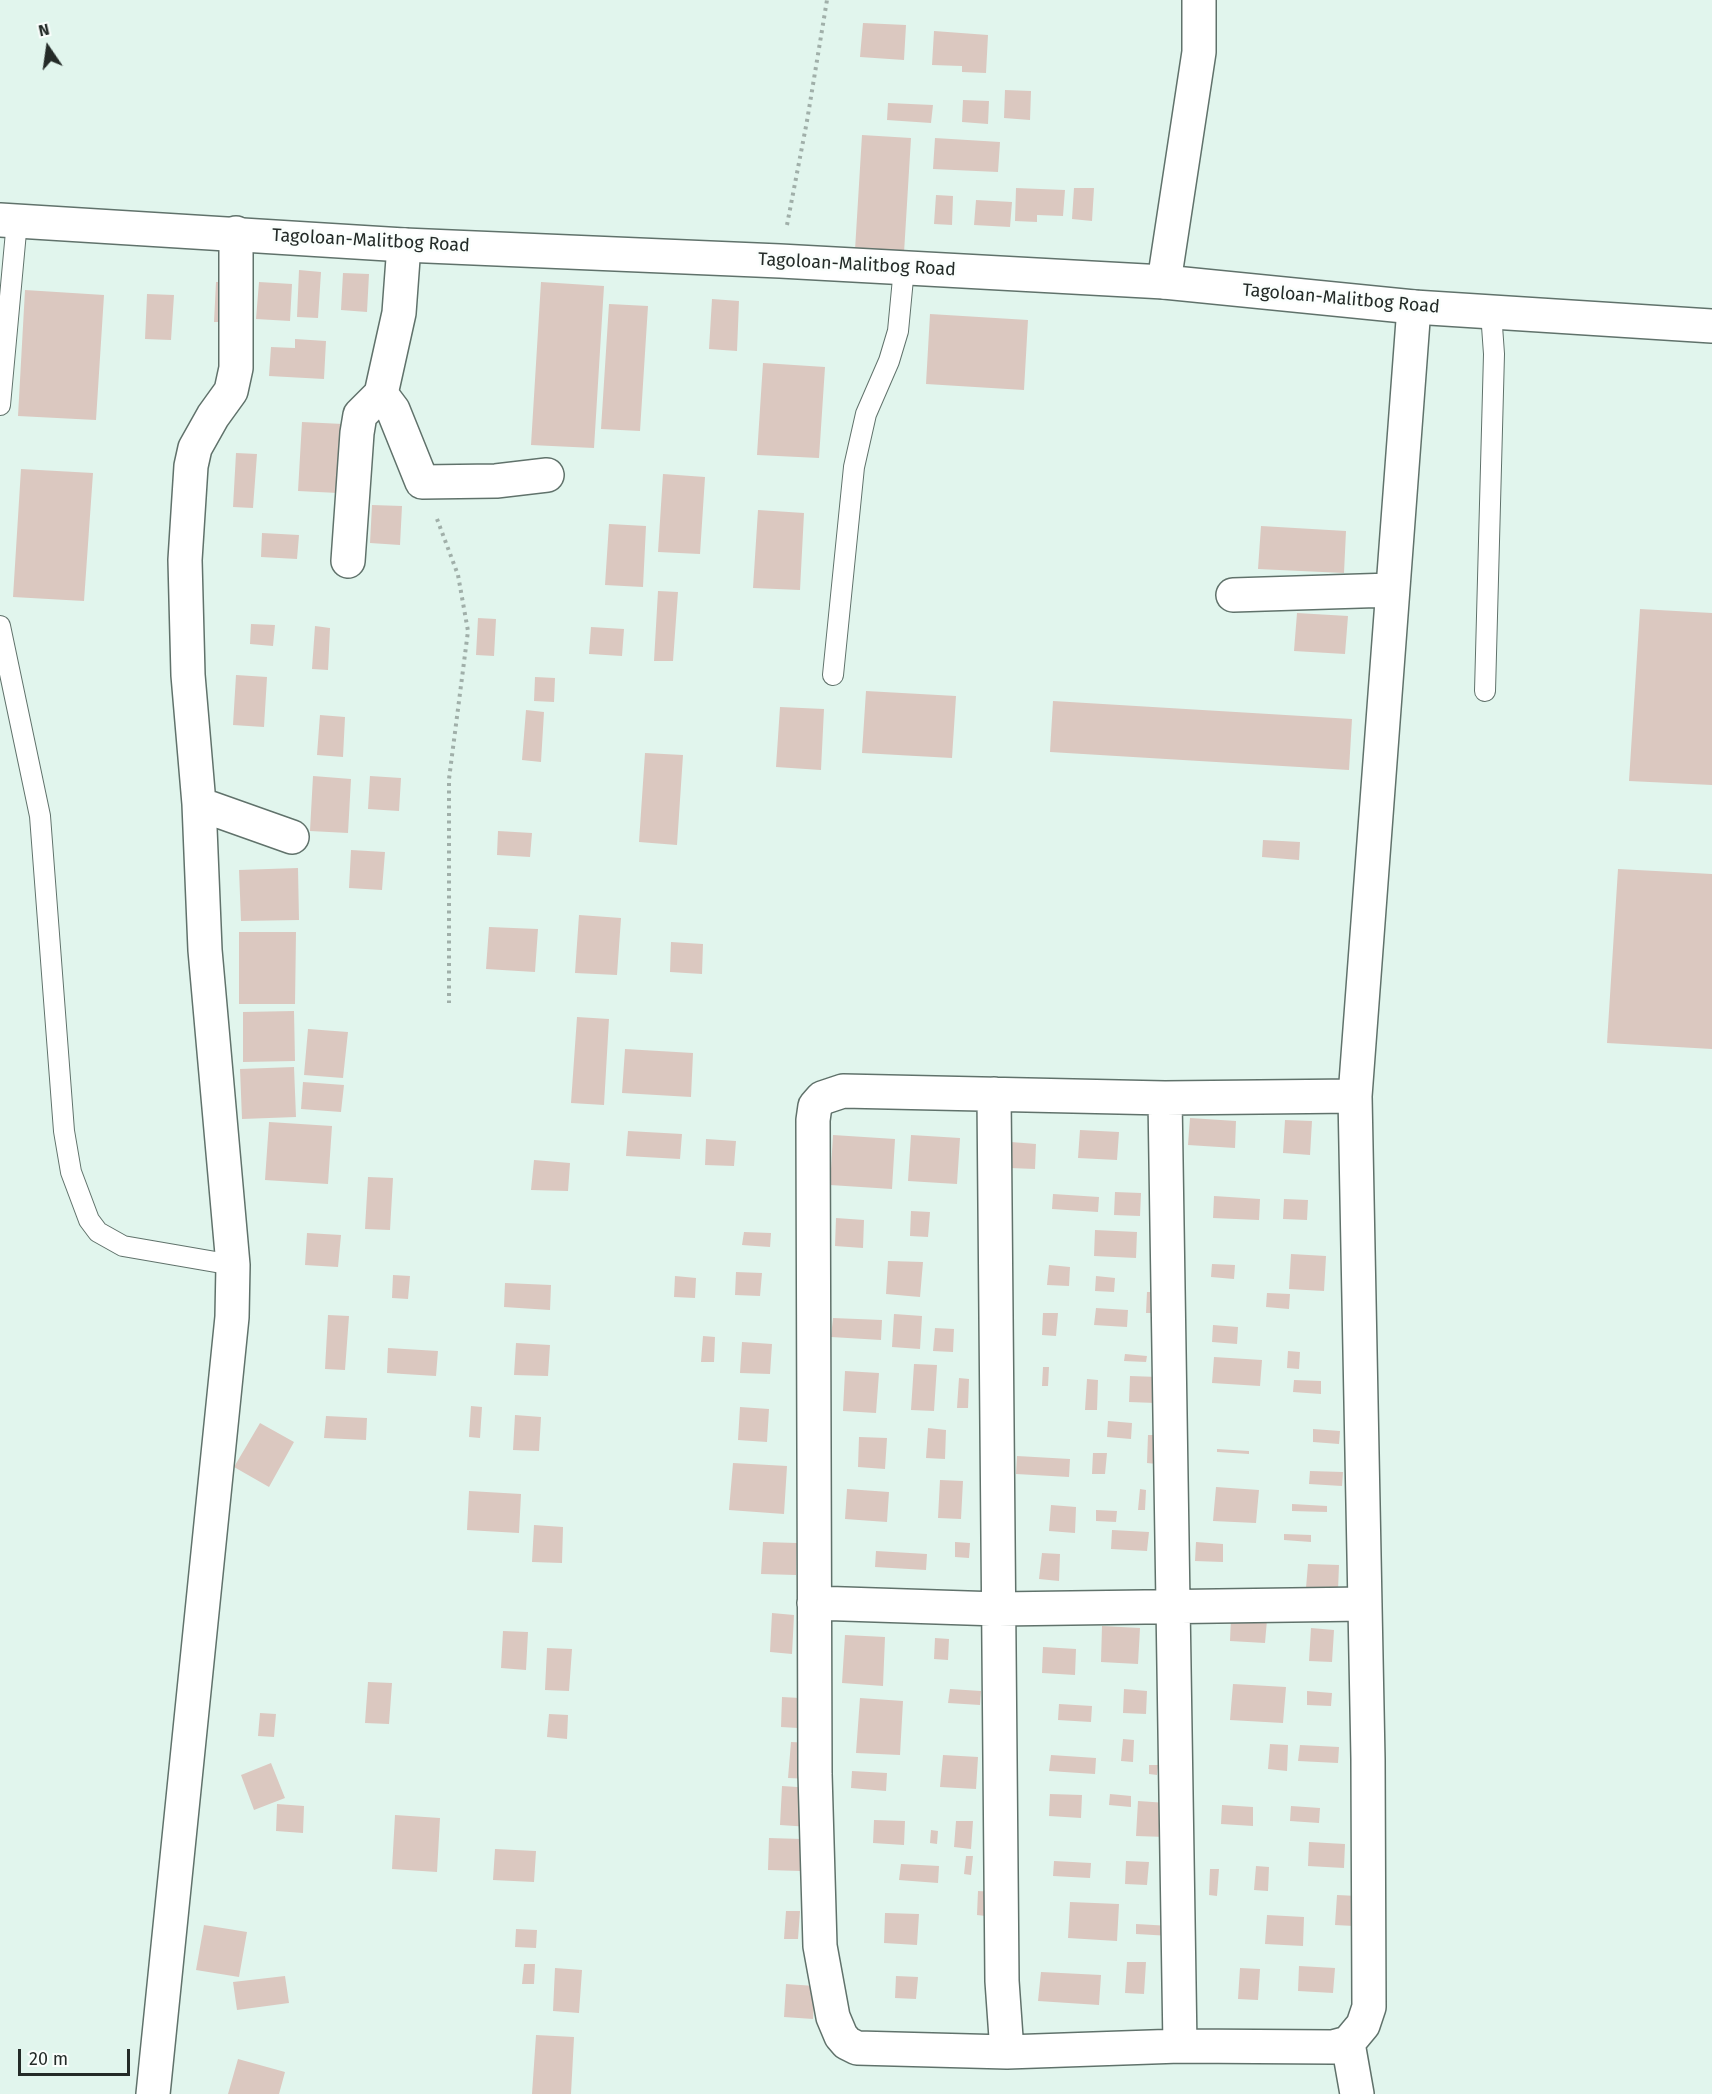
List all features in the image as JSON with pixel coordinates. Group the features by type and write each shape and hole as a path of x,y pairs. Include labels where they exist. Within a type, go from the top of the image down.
{"street":[{"path":"1164,282 1198,52 1199,0"},
{"name":"Tagoloan-Malitbog Road","path":"9,221 404,245 780,261 1164,282 1414,307 1712,326"},
{"path":"153,2094 232,1317 233,1265 205,950 199,804 188,675 185,560 191,466 195,448 213,416 231,391 236,368 236,233"},
{"path":"348,561 360,415 381,394 399,313 404,245"},
{"path":"1354,1096 1165,1098 843,1091 822,1098 815,1106 813,1120 815,1774 820,1946 833,2017 841,2036 857,2048 1006,2052 1180,2046 1333,2047 1348,2043 1363,2025 1369,2007 1368,1759 1354,1096 1414,307"},
{"path":"381,394 393,410 422,482 496,481 547,475"},
{"path":"1233,595 1392,590"},
{"path":"199,804 292,837"},
{"path":"994,1094 1002,1981 1006,2052"},
{"path":"1165,1098 1180,2046"},
{"path":"814,1603 998,1609 1365,1604"},
{"path":"1348,2043 1358,2094"}],"lane":[{"path":"0,405 9,221"},
{"path":"832,675 854,467 866,414 889,361 898,332 904,268"},
{"path":"1485,691 1494,354 1491,312"},
{"path":"0,626 40,816 64,1131 71,1172 89,1220 98,1233 123,1246 233,1265"}],"path":[{"path":"780,261 827,0"},
{"path":"422,482 458,575 468,631 449,779 449,1003"}],"building":[{"path":"863,23 906,25 904,60 860,57"},
{"path":"934,31 988,35 986,73 962,72 962,66 932,65"},
{"path":"1005,90 1031,91 1030,120 1004,118"},
{"path":"963,100 989,101 988,124 962,122"},
{"path":"888,103 933,105 931,123 887,120"},
{"path":"862,135 911,138 904,253 855,250"},
{"path":"935,138 1000,142 998,172 933,169"},
{"path":"1016,188 1065,190 1063,216 1037,215 1037,222 1015,221"},
{"path":"1074,188 1094,188 1092,221 1072,219"},
{"path":"936,195 953,196 952,225 934,224"},
{"path":"976,200 1012,202 1010,227 974,225"},
{"path":"299,270 321,272 318,318 297,317"},
{"path":"343,273 369,274 367,312 341,310"},
{"path":"216,282 224,282 221,322 214,322"},
{"path":"259,282 292,284 290,321 256,319"},
{"path":"541,282 604,286 594,448 531,445"},
{"path":"25,290 104,295 96,420 18,416"},
{"path":"147,294 174,295 171,340 145,339"},
{"path":"712,299 739,301 737,351 709,349"},
{"path":"609,304 648,306 640,431 601,429"},
{"path":"930,314 1028,320 1024,390 926,384"},
{"path":"295,339 326,341 324,379 269,376 271,347 295,348"},
{"path":"763,363 825,367 819,458 757,455"},
{"path":"302,422 343,424 338,493 298,491"},
{"path":"236,453 257,454 253,508 233,507"},
{"path":"21,469 93,473 84,601 13,597"},
{"path":"663,474 705,477 700,554 658,552"},
{"path":"372,505 402,506 400,545 370,543"},
{"path":"758,510 804,513 800,590 753,588"},
{"path":"609,524 646,526 643,587 605,585"},
{"path":"1261,526 1346,531 1344,573 1258,569"},
{"path":"262,533 299,535 297,559 261,557"},
{"path":"658,591 678,592 673,661 654,661"},
{"path":"1640,609 1712,613 1712,785 1629,781"},
{"path":"1297,613 1348,616 1345,654 1294,651"},
{"path":"478,618 496,619 494,656 476,655"},
{"path":"251,624 275,625 273,646 250,644"},
{"path":"315,626 330,628 328,670 312,669"},
{"path":"591,627 624,629 622,656 589,654"},
{"path":"236,675 267,677 264,727 233,725"},
{"path":"535,677 555,678 554,702 534,701"},
{"path":"866,691 956,696 952,758 862,753"},
{"path":"1053,701 1352,719 1349,770 1050,752"},
{"path":"780,707 824,709 821,770 776,767"},
{"path":"526,710 544,712 541,762 522,760"},
{"path":"320,715 345,717 343,757 317,755"},
{"path":"645,753 683,755 677,845 639,842"},
{"path":"313,776 351,779 348,833 310,831"},
{"path":"370,776 401,778 399,811 368,809"},
{"path":"498,831 532,833 530,857 497,855"},
{"path":"1263,840 1300,842 1299,860 1262,857"},
{"path":"351,850 385,852 382,890 349,888"},
{"path":"298,868 299,920 241,921 239,870"},
{"path":"1618,869 1712,874 1712,1049 1607,1043"},
{"path":"579,915 621,918 617,975 575,973"},
{"path":"489,927 538,929 535,972 486,969"},
{"path":"239,932 296,932 295,1004 239,1004"},
{"path":"671,942 703,944 702,974 670,972"},
{"path":"294,1011 295,1061 243,1062 243,1012"},
{"path":"577,1017 609,1019 604,1105 571,1103"},
{"path":"308,1029 348,1032 343,1078 304,1075"},
{"path":"625,1049 693,1053 691,1097 622,1093"},
{"path":"294,1067 296,1117 242,1119 240,1069"},
{"path":"303,1082 344,1085 341,1112 301,1109"},
{"path":"1190,1118 1236,1121 1235,1148 1188,1145"},
{"path":"1285,1120 1312,1121 1310,1155 1283,1153"},
{"path":"269,1122 332,1126 328,1184 265,1180"},
{"path":"1080,1130 1119,1132 1117,1160 1078,1158"},
{"path":"628,1131 682,1134 680,1159 626,1156"},
{"path":"833,1135 895,1139 892,1189 830,1185"},
{"path":"911,1135 960,1138 957,1184 908,1181"},
{"path":"706,1139 736,1141 734,1166 705,1165"},
{"path":"1011,1142 1036,1144 1035,1169 1010,1168"},
{"path":"534,1160 570,1163 568,1191 531,1190"},
{"path":"368,1177 393,1178 390,1230 365,1229"},
{"path":"1115,1192 1141,1193 1140,1216 1114,1215"},
{"path":"1053,1194 1099,1197 1098,1212 1052,1209"},
{"path":"1214,1196 1260,1199 1259,1220 1213,1218"},
{"path":"1284,1199 1308,1200 1307,1220 1283,1219"},
{"path":"911,1211 930,1212 928,1237 910,1236"},
{"path":"836,1218 864,1220 863,1248 835,1246"},
{"path":"1095,1230 1137,1232 1136,1258 1094,1256"},
{"path":"744,1232 771,1233 770,1247 742,1245"},
{"path":"307,1233 341,1235 338,1267 305,1265"},
{"path":"1291,1254 1326,1256 1324,1291 1289,1289"},
{"path":"888,1261 923,1262 920,1297 886,1294"},
{"path":"1212,1264 1235,1265 1234,1279 1211,1277"},
{"path":"1049,1265 1070,1267 1069,1286 1047,1285"},
{"path":"736,1272 762,1273 760,1296 735,1295"},
{"path":"393,1275 410,1276 408,1299 392,1298"},
{"path":"675,1276 696,1278 695,1298 674,1297"},
{"path":"1096,1276 1115,1278 1114,1292 1095,1291"},
{"path":"505,1283 551,1285 550,1310 504,1307"},
{"path":"1147,1292 1160,1292 1158,1313 1146,1313"},
{"path":"1267,1293 1290,1294 1289,1309 1266,1307"},
{"path":"1096,1308 1128,1310 1127,1327 1094,1325"},
{"path":"1043,1313 1058,1313 1056,1336 1042,1335"},
{"path":"894,1314 922,1316 920,1349 892,1347"},
{"path":"328,1315 349,1316 345,1370 325,1369"},
{"path":"833,1318 882,1320 881,1340 831,1337"},
{"path":"1213,1325 1238,1327 1237,1344 1212,1342"},
{"path":"935,1328 954,1329 953,1352 933,1351"},
{"path":"703,1336 715,1337 714,1362 701,1362"},
{"path":"742,1342 772,1344 770,1374 740,1373"},
{"path":"516,1343 550,1345 548,1376 514,1375"},
{"path":"388,1348 438,1351 436,1376 387,1373"},
{"path":"1288,1351 1300,1352 1299,1369 1287,1368"},
{"path":"1125,1354 1147,1356 1146,1362 1124,1361"},
{"path":"1214,1357 1262,1360 1260,1386 1212,1383"},
{"path":"914,1364 937,1365 934,1411 911,1410"},
{"path":"1043,1367 1049,1367 1048,1386 1042,1386"},
{"path":"845,1371 879,1373 876,1413 843,1411"},
{"path":"1130,1376 1158,1377 1156,1403 1129,1402"},
{"path":"959,1378 969,1379 968,1408 957,1408"},
{"path":"1087,1379 1098,1380 1097,1410 1085,1410"},
{"path":"1294,1380 1321,1381 1321,1394 1293,1392"},
{"path":"471,1406 482,1407 480,1438 469,1437"},
{"path":"740,1407 769,1409 767,1442 738,1440"},
{"path":"515,1415 541,1417 539,1451 513,1450"},
{"path":"326,1416 367,1418 366,1440 324,1438"},
{"path":"1108,1421 1132,1423 1131,1439 1107,1437"},
{"path":"260,1423 294,1442 269,1487 234,1467"},
{"path":"928,1428 946,1430 945,1459 926,1458"},
{"path":"1313,1429 1340,1431 1339,1444 1313,1442"},
{"path":"1148,1435 1159,1435 1157,1464 1147,1463"},
{"path":"859,1437 887,1438 885,1469 858,1467"},
{"path":"1217,1449 1249,1451 1249,1454 1217,1452"},
{"path":"1093,1453 1107,1453 1105,1474 1092,1474"},
{"path":"1017,1456 1070,1459 1069,1477 1016,1474"},
{"path":"733,1463 787,1466 784,1514 729,1510"},
{"path":"1310,1471 1343,1472 1342,1486 1309,1484"},
{"path":"940,1480 963,1481 961,1519 938,1518"},
{"path":"1216,1487 1259,1490 1256,1523 1213,1521"},
{"path":"847,1489 889,1492 887,1522 845,1519"},
{"path":"1140,1489 1146,1490 1145,1510 1138,1510"},
{"path":"469,1491 521,1494 519,1533 467,1530"},
{"path":"1292,1504 1327,1506 1327,1512 1292,1511"},
{"path":"1051,1505 1076,1507 1075,1533 1049,1531"},
{"path":"1096,1510 1117,1511 1116,1522 1096,1521"},
{"path":"534,1525 563,1527 562,1563 532,1562"},
{"path":"1112,1530 1149,1532 1147,1551 1111,1549"},
{"path":"1284,1534 1311,1535 1311,1542 1284,1540"},
{"path":"763,1542 797,1543 796,1575 761,1574"},
{"path":"955,1542 970,1543 969,1558 955,1557"},
{"path":"1196,1542 1223,1544 1223,1562 1195,1561"},
{"path":"876,1551 927,1554 926,1570 875,1567"},
{"path":"1042,1553 1060,1554 1059,1581 1039,1579"},
{"path":"1308,1564 1339,1565 1338,1590 1306,1588"},
{"path":"772,1613 794,1615 792,1654 770,1652"},
{"path":"1231,1618 1267,1620 1265,1643 1230,1641"},
{"path":"1102,1626 1140,1628 1138,1664 1101,1662"},
{"path":"1311,1628 1334,1630 1332,1662 1309,1661"},
{"path":"503,1631 528,1632 526,1670 501,1668"},
{"path":"845,1635 885,1637 883,1686 842,1683"},
{"path":"935,1638 949,1639 948,1660 934,1659"},
{"path":"1043,1647 1076,1649 1075,1675 1042,1673"},
{"path":"547,1648 572,1649 569,1691 545,1690"},
{"path":"368,1682 392,1683 389,1724 365,1723"},
{"path":"1233,1684 1286,1687 1283,1723 1230,1720"},
{"path":"950,1689 981,1691 980,1705 948,1703"},
{"path":"1124,1689 1147,1691 1146,1714 1123,1713"},
{"path":"1307,1691 1332,1693 1331,1706 1307,1705"},
{"path":"782,1697 800,1698 798,1728 781,1727"},
{"path":"860,1698 903,1701 900,1755 856,1753"},
{"path":"1059,1704 1092,1706 1091,1722 1058,1720"},
{"path":"260,1713 276,1714 274,1737 258,1736"},
{"path":"549,1714 568,1715 567,1739 547,1737"},
{"path":"1123,1739 1134,1740 1133,1762 1121,1761"},
{"path":"791,1742 812,1743 810,1779 788,1778"},
{"path":"1270,1744 1288,1745 1287,1771 1268,1769"},
{"path":"1300,1745 1339,1747 1338,1763 1298,1761"},
{"path":"943,1755 978,1757 976,1789 940,1787"},
{"path":"1051,1755 1096,1758 1095,1774 1049,1771"},
{"path":"271,1763 285,1798 254,1810 241,1775"},
{"path":"1149,1765 1158,1765 1157,1775 1149,1774"},
{"path":"852,1771 887,1773 886,1791 851,1788"},
{"path":"782,1786 812,1788 810,1827 780,1825"},
{"path":"1050,1794 1082,1795 1081,1818 1049,1816"},
{"path":"1110,1794 1131,1796 1131,1807 1109,1805"},
{"path":"1138,1801 1167,1803 1165,1837 1136,1836"},
{"path":"277,1804 304,1806 303,1833 276,1831"},
{"path":"1222,1805 1253,1807 1253,1826 1221,1824"},
{"path":"1291,1806 1320,1808 1319,1823 1290,1821"},
{"path":"395,1815 440,1818 437,1872 392,1869"},
{"path":"874,1820 905,1821 904,1845 873,1843"},
{"path":"956,1821 973,1821 971,1849 954,1847"},
{"path":"931,1830 938,1831 937,1844 930,1843"},
{"path":"769,1838 802,1839 800,1871 768,1870"},
{"path":"1309,1842 1345,1844 1344,1868 1308,1866"},
{"path":"495,1849 536,1851 534,1882 493,1880"},
{"path":"966,1856 973,1856 971,1875 964,1874"},
{"path":"1054,1861 1091,1863 1090,1878 1053,1876"},
{"path":"1126,1861 1149,1862 1147,1885 1125,1884"},
{"path":"901,1864 939,1866 938,1883 899,1880"},
{"path":"1256,1866 1269,1867 1268,1891 1254,1890"},
{"path":"1210,1869 1219,1869 1217,1896 1209,1895"},
{"path":"978,1891 995,1892 994,1917 977,1915"},
{"path":"1337,1895 1357,1896 1354,1926 1335,1925"},
{"path":"1070,1902 1119,1904 1117,1941 1068,1938"},
{"path":"786,1911 800,1911 798,1939 784,1939"},
{"path":"885,1913 919,1914 917,1945 884,1943"},
{"path":"1267,1915 1304,1917 1303,1946 1265,1944"},
{"path":"1136,1924 1171,1926 1171,1936 1136,1934"},
{"path":"204,1925 247,1932 239,1977 196,1970"},
{"path":"516,1929 537,1930 536,1948 515,1947"},
{"path":"1127,1962 1146,1962 1144,1994 1125,1993"},
{"path":"524,1964 535,1964 534,1984 522,1984"},
{"path":"1299,1966 1335,1968 1333,1993 1298,1991"},
{"path":"555,1968 582,1970 579,2013 553,2011"},
{"path":"1240,1968 1260,1969 1258,2000 1238,1999"},
{"path":"1041,1972 1101,1975 1099,2005 1038,2001"},
{"path":"285,1976 289,2003 237,2010 233,1982"},
{"path":"896,1976 918,1977 916,1999 895,1998"},
{"path":"786,1984 815,1986 813,2019 784,2017"},
{"path":"536,2035 574,2037 571,2094 532,2094"},
{"path":"238,2059 285,2072 279,2094 228,2094"}]}
